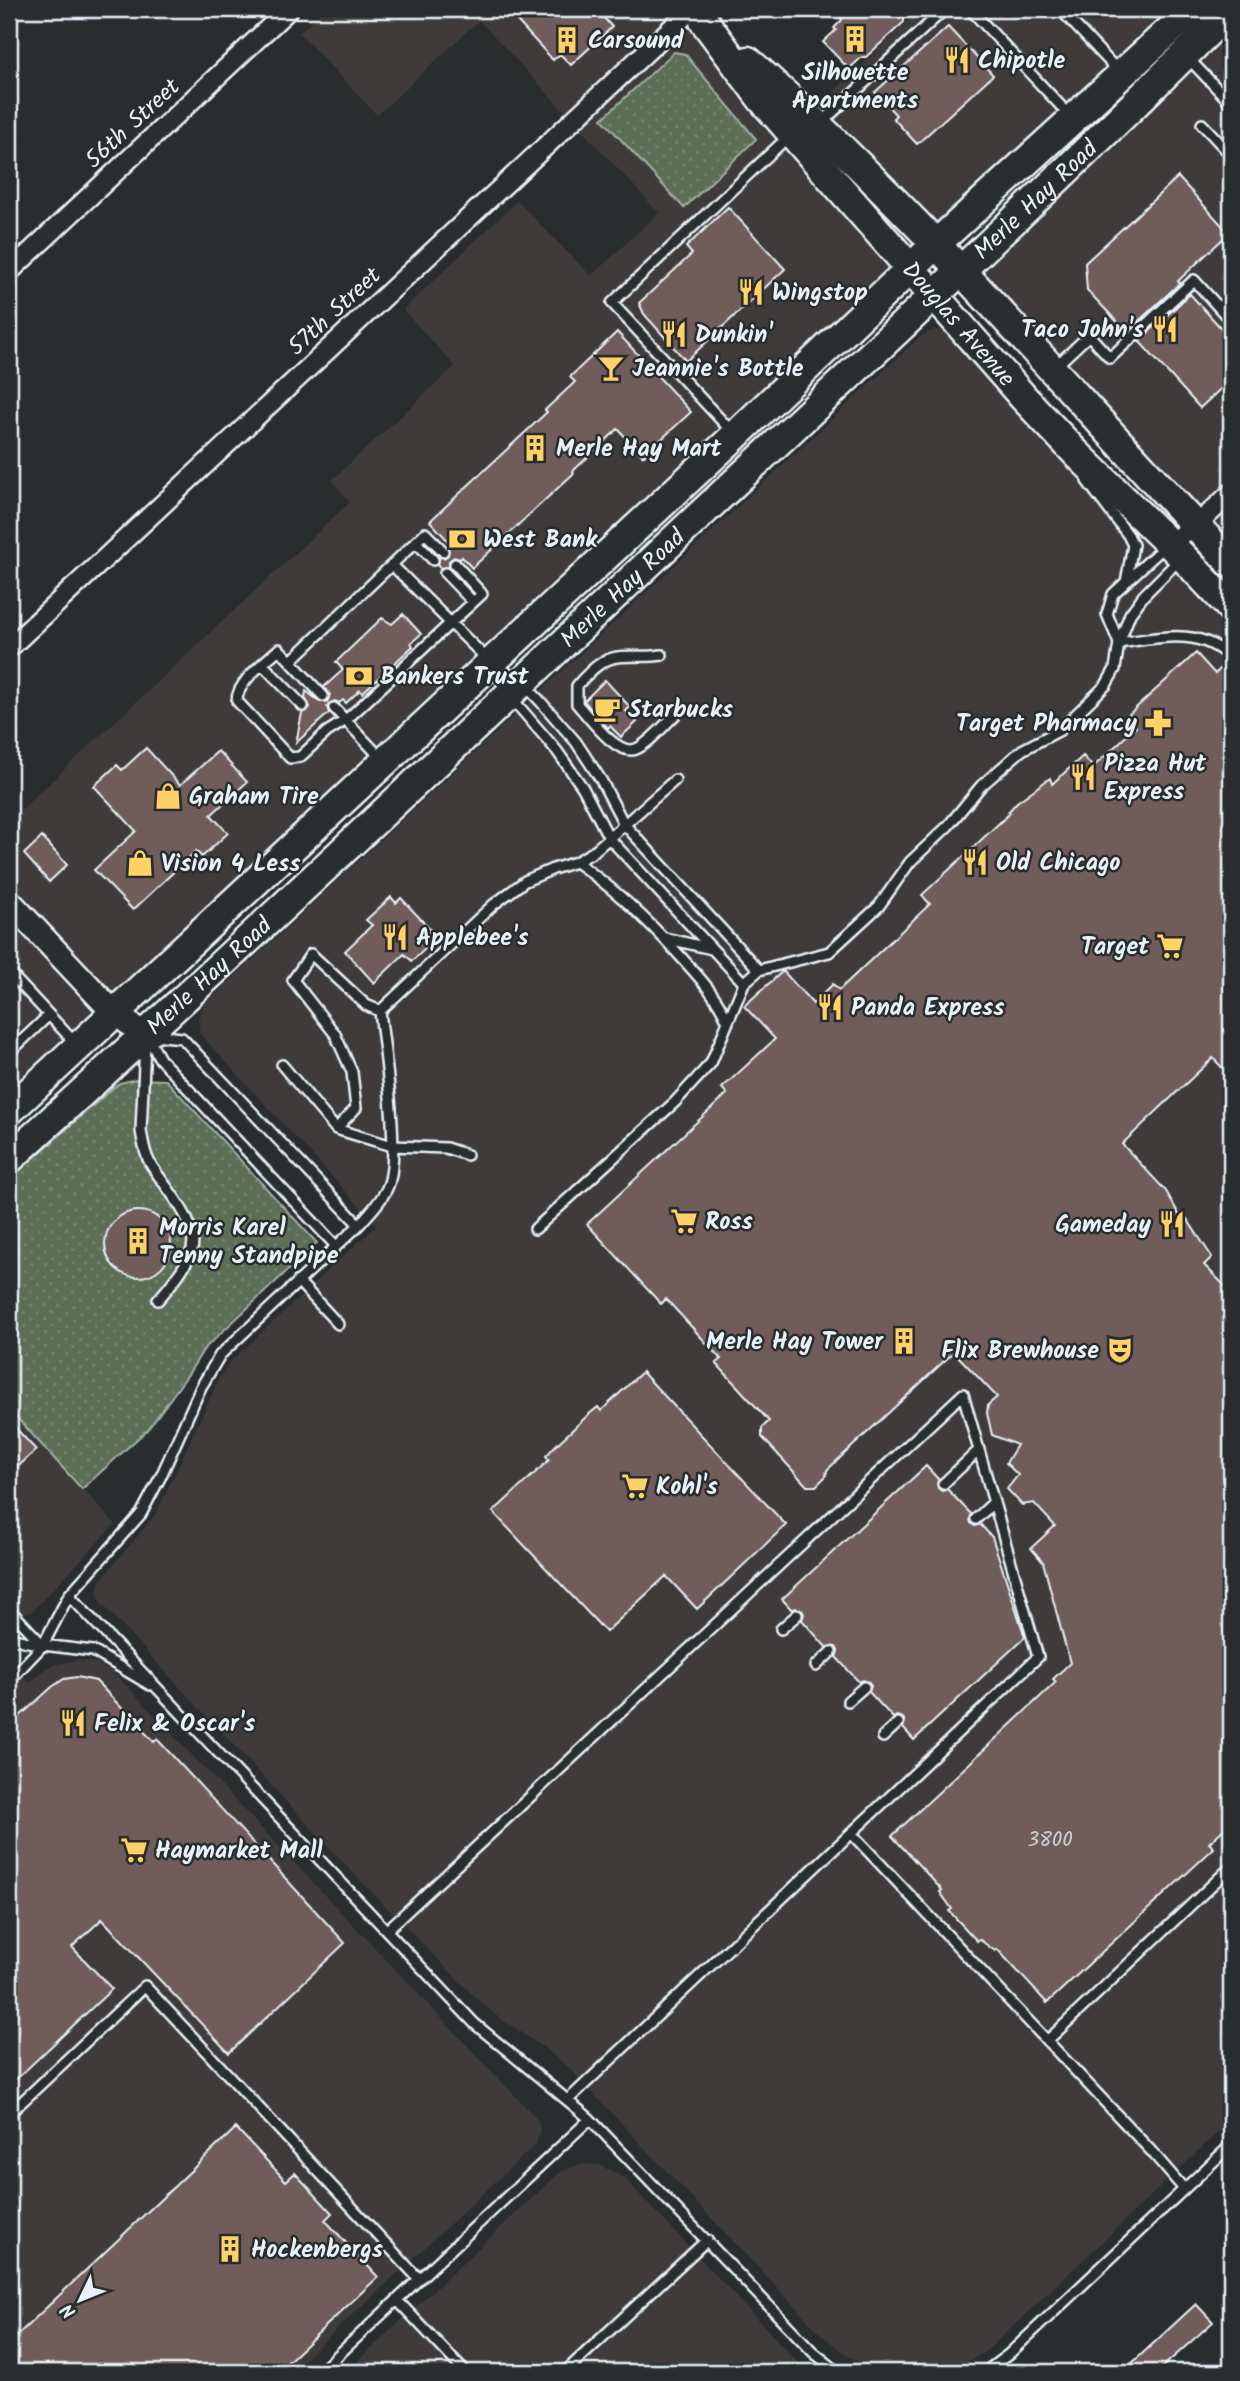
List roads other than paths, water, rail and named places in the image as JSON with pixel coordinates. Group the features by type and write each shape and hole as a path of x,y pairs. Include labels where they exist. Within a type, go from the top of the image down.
{"main road":[{"name":"Merle Hay Road","path":"9,1159 146,1035 1130,111 1175,45 1193,9"},
{"name":"Merle Hay Road","path":"9,1111 736,435 1072,118 1121,74 1175,45 1231,9"},
{"name":"Douglas Avenue","path":"701,12 819,125 936,244 1231,563"},
{"name":"Douglas Avenue","path":"701,12 761,99 909,270 1024,398 1231,608"}],"street":[{"name":"56th Street","path":"9,272 289,9"},
{"name":"57th Street","path":"9,648 701,12"},
{"path":"1176,550 1231,494"},
{"path":"10,905 114,1013 146,1035"}],"lane":[{"path":"819,125 946,9"},
{"path":"970,9 1072,118"},
{"path":"1060,9 1121,74"},
{"path":"1175,45 1228,100"},
{"path":"1202,124 1231,155"},
{"path":"736,435 612,303 792,134"},
{"path":"1052,370 1089,335 1110,358 1194,280 1231,321"},
{"path":"1024,398 1128,535 1133,552 1126,582"},
{"path":"291,662 425,533 443,551"},
{"path":"416,542 433,560"},
{"path":"1119,643 1107,614 1113,594 1126,582 1176,550"},
{"path":"535,1229 684,1092 711,1063 744,983 759,970 829,951 879,906 910,862 948,826 981,786 1022,750 1060,730 1106,685 1115,669 1119,643 1136,605 1176,550"},
{"path":"323,696 279,649 242,685 237,692 237,701 290,758 300,757 327,732 346,720 482,594 455,564"},
{"path":"392,565 516,689 576,742 601,780 624,824 759,970"},
{"path":"445,573 473,602"},
{"path":"1119,643 1172,636 1196,638 1216,646 1231,659"},
{"path":"663,655 612,657 604,660 580,680 576,692 577,704 615,745 633,751 678,712"},
{"path":"491,663 516,689 583,788 609,838 744,983"},
{"path":"263,665 303,706"},
{"path":"334,708 384,761"},
{"path":"319,722 327,732"},
{"path":"380,1011 454,940 504,897 538,874 576,862 593,852 675,780"},
{"path":"576,862 610,886 663,937 714,993 728,1022"},
{"path":"663,937 713,949"},
{"path":"337,1129 356,1108 352,1072 335,1034 293,980 312,954 366,1005 380,1011"},
{"path":"9,972 79,1047"},
{"path":"9,1681 43,1645 69,1595 141,1514 201,1387 220,1355 359,1225 388,1187 393,1170 392,1146 380,1011"},
{"path":"9,1053 49,1015"},
{"path":"146,1035 182,1038 359,1225"},
{"path":"146,1035 160,1059 336,1246"},
{"path":"146,1035 141,1131 143,1141 148,1160 180,1206 192,1239 191,1254 158,1300"},
{"path":"282,1065 337,1129 392,1146 437,1147 467,1155"},
{"path":"298,1281 338,1324"},
{"path":"387,1930 962,1394 994,1502 1005,1559 1038,1657 568,2100"},
{"path":"943,1484 979,1450"},
{"path":"975,1519 994,1502"},
{"path":"69,1595 475,2024 590,2119 813,2353 838,2372"},
{"path":"9,1609 43,1645"},
{"path":"781,1629 797,1615"},
{"path":"9,1638 93,1651 163,1694"},
{"path":"816,1666 831,1652"},
{"path":"848,1701 864,1687"},
{"path":"883,1737 898,1723"},
{"path":"851,1833 1184,2189"},
{"path":"1047,2041 1231,1867"},
{"path":"9,2114 145,1986 419,2279"},
{"path":"320,2372 590,2119"},
{"path":"985,2372 1009,2354 1231,2145"},
{"path":"565,2372 707,2240"},
{"path":"397,2300 465,2372"}],"place":[{"name":"Silhouette Apartments","path":"855,39"},
{"name":"Carsound","path":"567,40"},
{"name":"Chipotle","path":"957,60"},
{"name":"Wingstop","path":"751,292"},
{"name":"Taco John's","path":"1165,329"},
{"name":"Dunkin'","path":"674,334"},
{"name":"Jeannie's Bottle","path":"611,368"},
{"name":"Merle Hay Mart","path":"535,448"},
{"name":"West Bank","path":"462,539"},
{"name":"Bankers Trust","path":"359,676"},
{"name":"Starbucks","path":"607,709"},
{"name":"Target Pharmacy","path":"1158,723"},
{"name":"Pizza Hut Express","path":"1083,777"},
{"name":"Graham Tire","path":"168,796"},
{"name":"Old Chicago","path":"975,862"},
{"name":"Vision 4 Less","path":"140,863"},
{"name":"Applebee's","path":"395,937"},
{"name":"Target","path":"1170,946"},
{"name":"Panda Express","path":"830,1007"},
{"name":"Ross","path":"684,1221"},
{"name":"Gameday","path":"1172,1224"},
{"name":"Morris Karel Tenny Standpipe","path":"138,1241"},
{"name":"Merle Hay Tower","path":"904,1341"},
{"name":"Flix Brewhouse","path":"1120,1350"},
{"name":"Kohl's","path":"635,1486"},
{"name":"Felix & Oscar's","path":"73,1723"},
{"name":"Haymarket Mall","path":"134,1850"},
{"name":"Hockenbergs","path":"230,2249"}]}
